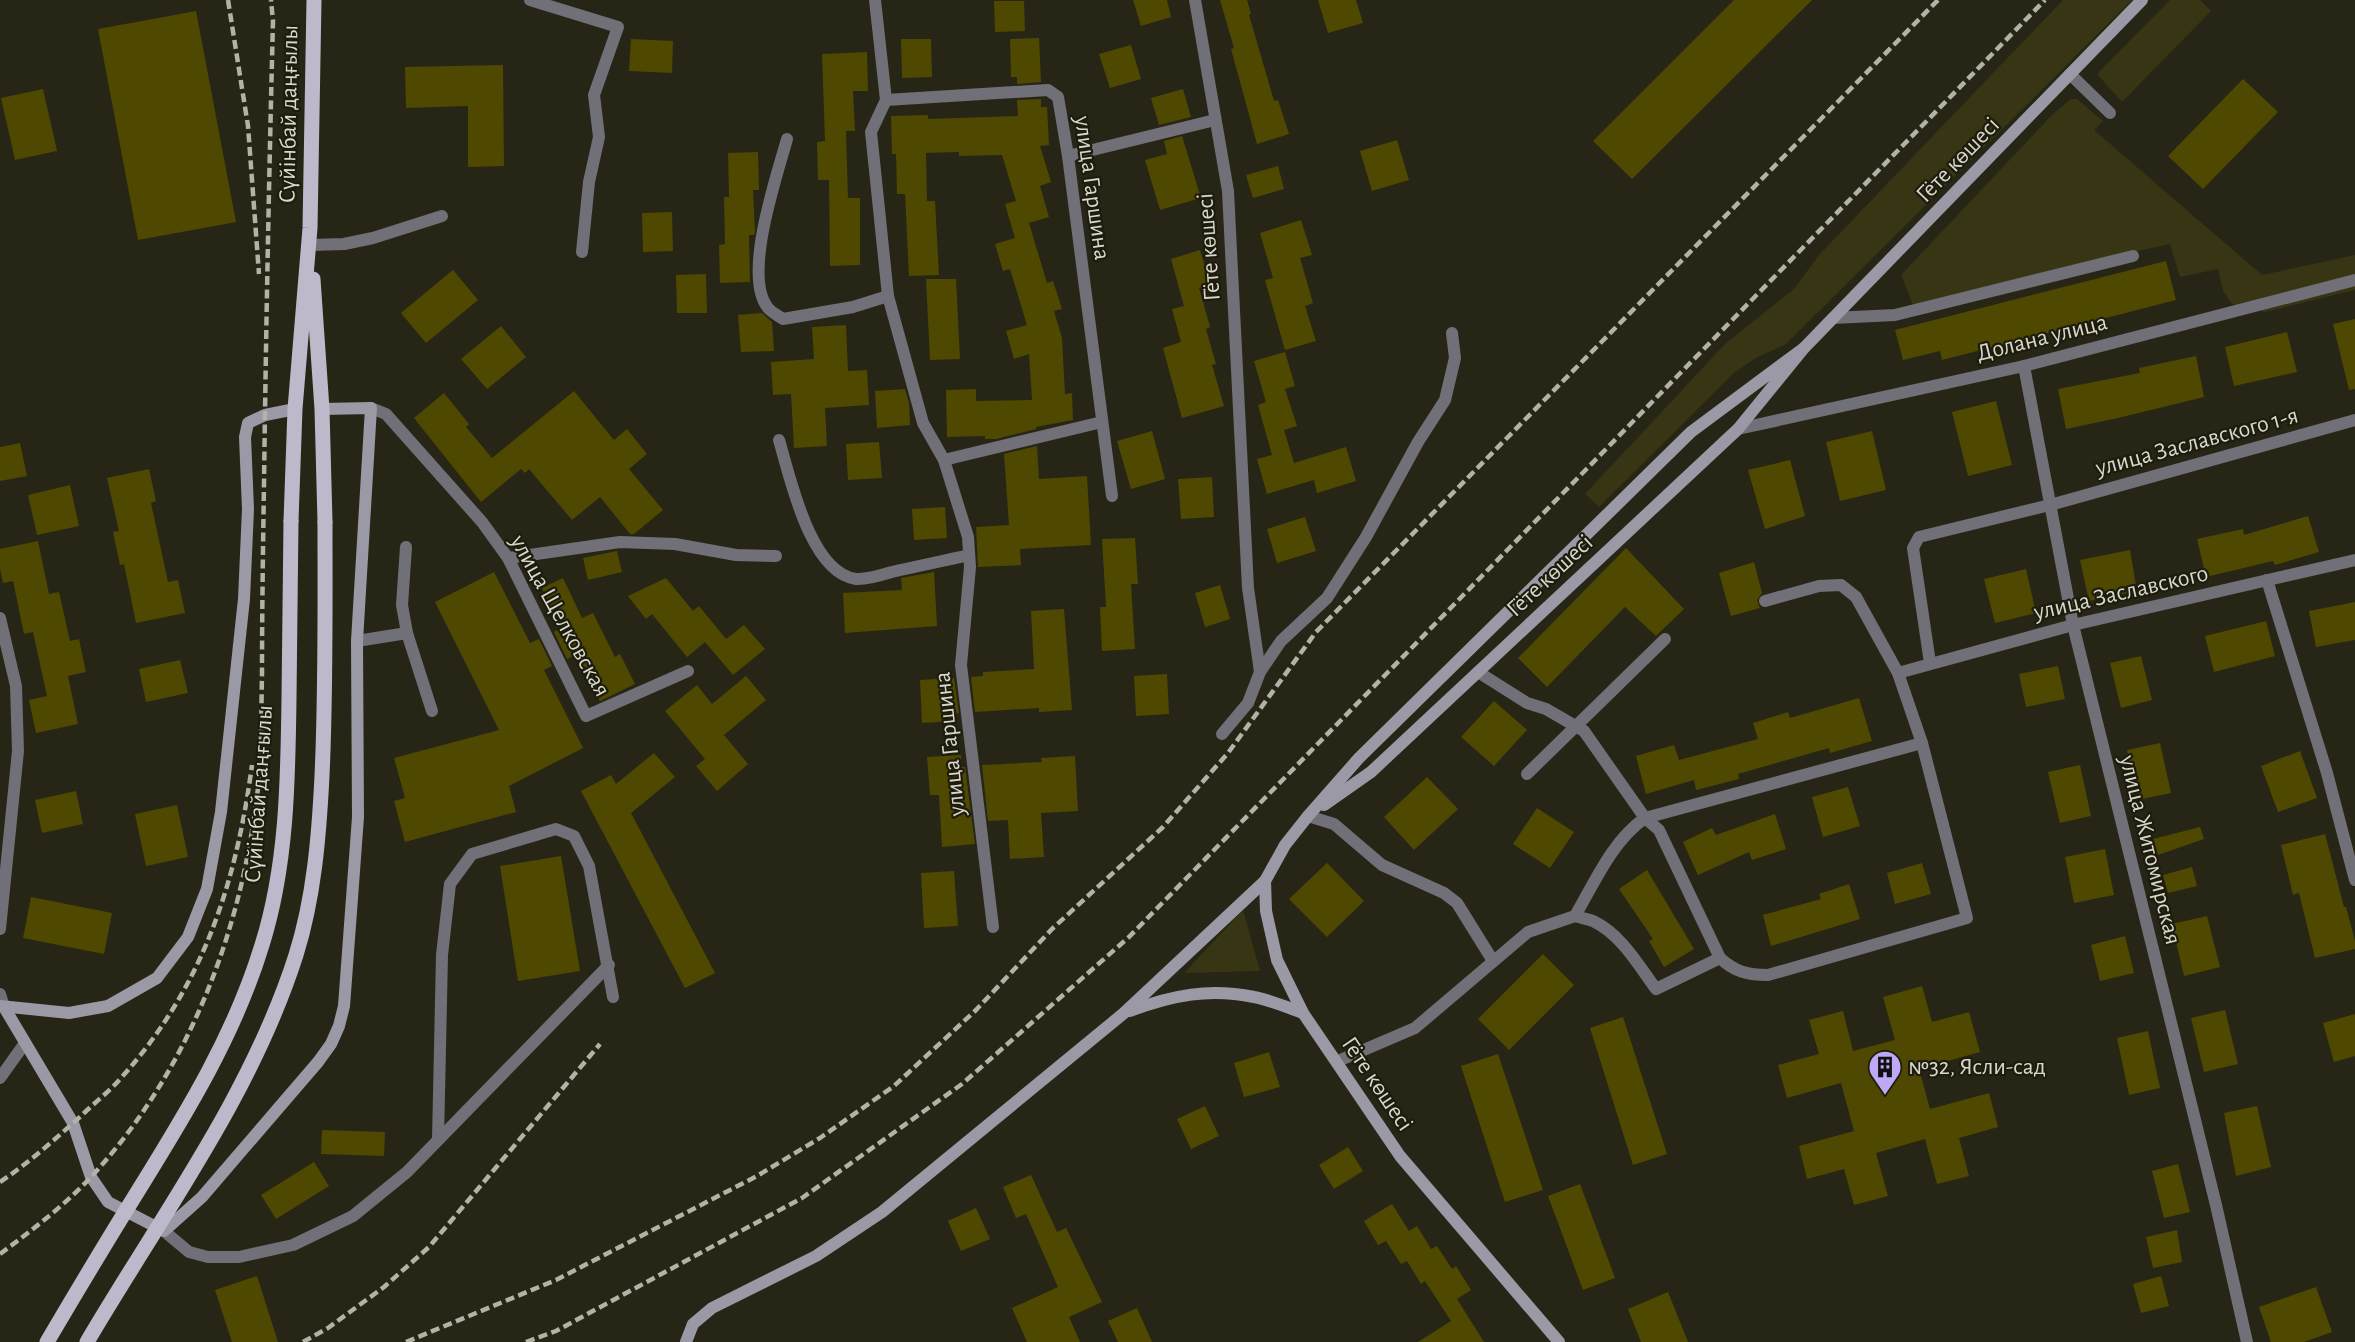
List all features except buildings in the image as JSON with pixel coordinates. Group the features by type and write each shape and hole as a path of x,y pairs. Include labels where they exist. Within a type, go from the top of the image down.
{"main road":[{"name":"Сүйінбай даңғылы","path":"47,1342 183,1119 216,1059 241,1004 263,944 278,878 285,810 288,739 295,409 310,228 314,0"},
{"name":"Сүйінбай даңғылы","path":"87,1342 213,1137 248,1075 274,1017 296,954 312,883 320,812 323,740 326,522 322,409 310,228"}],"street":[{"path":"530,0 618,27 594,95 599,137 590,182 582,252"},
{"path":"875,0 886,100"},
{"name":"Гёте көшесі","path":"1195,0 1228,191 1248,588 1260,672"},
{"name":"Гёте көшесі","path":"1308,816 1371,772 1738,429 1804,348 2142,0"},
{"path":"2070,75 2110,113"},
{"name":"улица Гаршина","path":"993,927 961,664 970,567 968,537 944,460 922,423 888,296 870,132 886,100 1048,90 1058,98 1068,156 1112,496"},
{"path":"1068,156 1215,120"},
{"path":"787,139 760,238 759,290 768,308 783,319 794,318 853,307 888,296"},
{"path":"311,245 344,244 373,238 442,216"},
{"path":"1833,318 1895,315 2133,256"},
{"name":"Долана улица","path":"1738,429 2024,366 2355,280"},
{"path":"1222,734 1248,703 1260,672 1281,640 1327,598 1366,537 1418,442 1445,400 1455,358 1452,333"},
{"name":"Гёте көшесі","path":"1559,1342 1400,1156 1338,1061 1303,1013 1277,960 1266,911 1265,881 1285,845 1359,758 1691,432 1804,348"},
{"name":"улица Житомирская","path":"2024,366 2073,625 2216,1205 2247,1342"},
{"path":"164,1231 202,1197 302,1083 332,1044 344,1006 358,817 357,641 371,408 322,409"},
{"name":"улица Щелковская","path":"371,408 386,414 482,522 508,558 586,716 688,672"},
{"path":"1,1002 69,1013 108,1006 157,978 188,937 207,889 221,812 244,599 248,509 245,437 248,423 265,415 295,409"},
{"name":"улица Заславского 1-я","path":"1930,663 1913,548 1919,537 2050,505 2355,420"},
{"path":"944,460 1102,422"},
{"path":"779,440 801,511 823,558 838,572 856,579 865,578 969,555"},
{"path":"508,558 620,542 675,544 736,555 777,556"},
{"path":"406,546 402,605 407,633 432,711"},
{"name":"улица Заславского","path":"1898,673 2073,625 2355,560"},
{"path":"2267,580 2327,773 2355,880"},
{"path":"1478,672 1527,703 1546,709 1584,731 1645,818 1659,830 1720,958 1733,970 1752,975 1768,975 1967,918 1922,743 1898,673 1856,597 1840,585 1819,586 1765,601"},
{"path":"0,618 16,686 18,751 0,929"},
{"path":"357,641 407,633"},
{"path":"1527,774 1665,639"},
{"path":"1575,916 1614,849 1629,829 1645,818 1922,743"},
{"path":"1308,816 1334,824 1382,865 1444,893 1457,903 1493,961"},
{"path":"438,1140 442,955 450,884 472,854 556,829 574,836 589,866 609,965 613,997"},
{"path":"686,1342 693,1324 712,1308 816,1256 882,1212 1124,1013 1265,881"},
{"path":"1338,1061 1415,1028 1528,932 1575,916 1593,921 1612,934 1626,948 1656,989 1720,958"},
{"path":"1,1002 73,1123 91,1178 108,1202 164,1231 189,1252 208,1257 239,1257 293,1245 353,1216 407,1172 609,965"},
{"path":"1124,1013 1164,998 1202,993 1255,997 1303,1013"},
{"path":"0,1078 25,1043"}],"shaded area":[{"path":"2063,0 2132,0 1786,344 1756,358 1734,373 1599,507 1585,494 1726,343 1794,289 1819,255"},
{"path":"2170,0 2200,0 2211,11 2122,102 2097,74"},
{"path":"2071,99 2077,99 2103,121 2094,130 2262,275 2355,255 2355,290 2265,312 2232,304 2223,291 2218,269 2180,277 2170,244 2064,267 1913,305 1901,275 2051,116"},
{"path":"1243,910 1260,971 1184,973"}],"railway":[{"path":"228,0 248,126 259,274"},
{"path":"0,1254 36,1227 81,1188 126,1136 156,1092 183,1045 205,996 224,946 239,894 258,788 261,746 273,21 271,0"},
{"path":"406,1342 556,1280 757,1176 820,1138 894,1086 976,1010 1052,929 1163,827 1228,753 1316,632 1938,0"},
{"path":"526,1342 556,1331 802,1198 962,1084 1129,937 2045,0"},
{"path":"0,1182 42,1150 112,1088 150,1043 174,1007 211,932 225,892 245,809 252,765"},
{"path":"303,1342 328,1328 384,1287 429,1247 600,1044"}],"place":[{"name":"№32, Ясли-сад","path":"1885,1096"}]}
